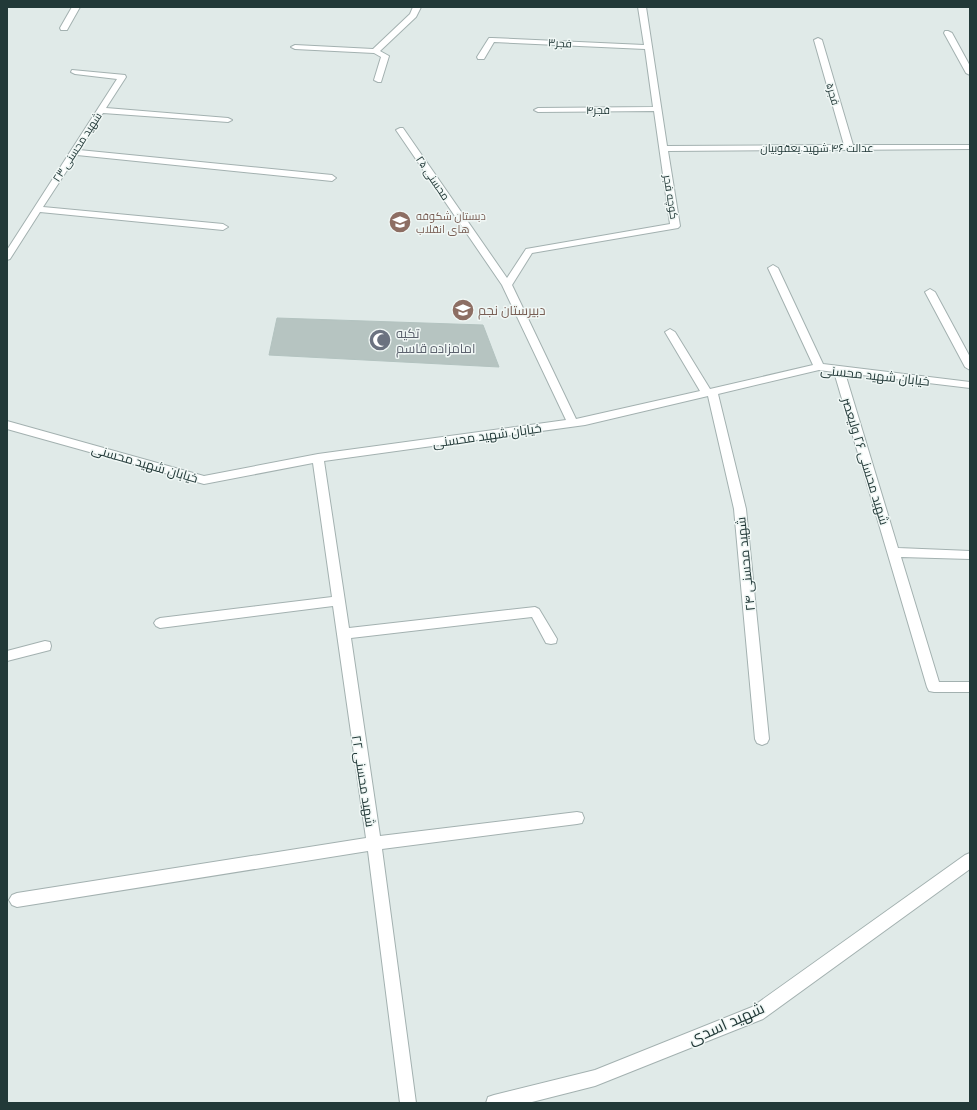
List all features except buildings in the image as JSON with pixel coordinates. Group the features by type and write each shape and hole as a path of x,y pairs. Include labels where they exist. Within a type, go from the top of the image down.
{"street":[{"path":"64,28 76,7"},
{"path":"375,50 413,15 416,7"},
{"name":"کوچه فجر","path":"507,285 529,251 675,226 642,7"},
{"path":"948,33 970,73"},
{"name":"فجر۳","path":"481,57 492,40 648,47"},
{"name":"فجر۵","path":"818,40 848,148"},
{"path":"295,47 375,50 385,56 378,80"},
{"name":"شهید محسنی ۲۳","path":"7,257 122,77 75,72"},
{"path":"101,110 228,120"},
{"name":"فجر۴","path":"538,110 658,110"},
{"name":"محسنی ۲۵","path":"400,130 507,285 573,423"},
{"name":"عدالت ۴۶ شهید یعقوبیان","path":"663,149 970,147"},
{"path":"74,152 332,178"},
{"path":"37,209 223,227"},
{"path":"773,268 819,367"},
{"path":"930,292 970,367"},
{"name":"شهید محسنی ۲۴","path":"670,332 709,393 740,508 762,739"},
{"name":"خیابان شهید محسنی","path":"12,426 204,480 318,458 573,423 819,367 970,385"},
{"name":"شهید محسنی ۲۶ ولیعصر","path":"839,370 934,687 970,687"},
{"path":"7,435 12,426"},
{"name":"شهید محسنی ۲۲","path":"318,458 374,843 408,1103"},
{"path":"894,552 970,554"},
{"path":"160,623 338,601"},
{"path":"343,634 536,612 550,639"},
{"path":"7,656 45,646"},
{"path":"17,900 374,843 577,818"},
{"name":"شهید اسدی","path":"494,1103 595,1078 757,1013 970,860"}],"place":[{"name":"دبستان شکوفه های انقلاب","path":"400,222"},
{"name":"دبیرستان نجم","path":"463,310"},
{"name":"تکیه امامزاده قاسم","path":"380,340"}]}
